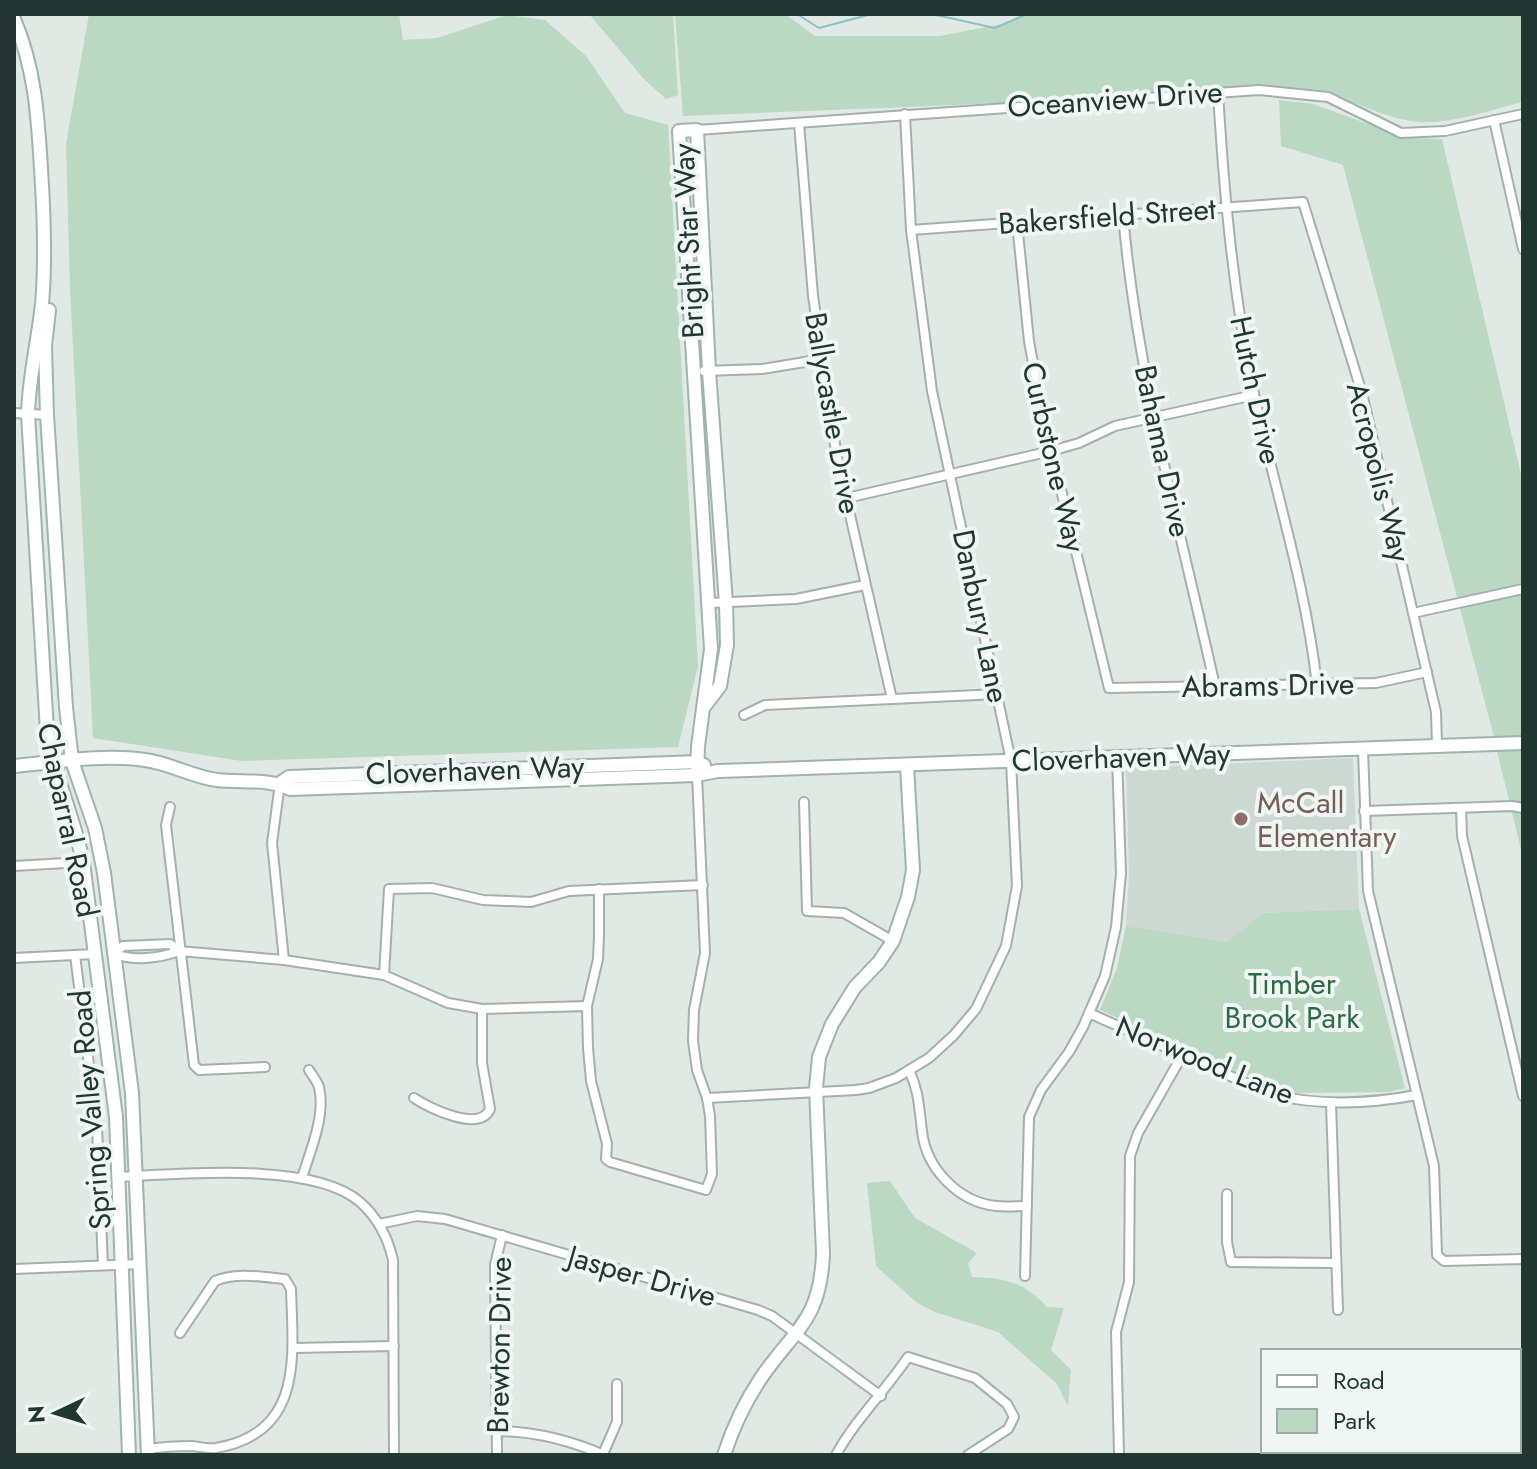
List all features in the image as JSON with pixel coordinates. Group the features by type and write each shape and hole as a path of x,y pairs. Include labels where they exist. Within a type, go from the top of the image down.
{"street":[{"name":"Chaparral Road","path":"14,19 26,51 35,91 45,232 44,285 28,389 21,413 47,731 53,763 83,862 116,1117 129,1453"},
{"name":"Oceanview Drive","path":"697,130 1259,90 1328,97 1401,133 1445,131 1523,114"},
{"name":"Hutch Drive","path":"1218,92 1233,273 1254,395 1312,638 1317,685"},
{"name":"Danbury Lane","path":"707,1098 869,1088 896,1078 929,1058 976,1009 1006,946 1017,886 1011,761 932,391 911,230 905,114"},
{"path":"1494,120 1523,249"},
{"name":"Ballycastle Drive","path":"799,123 813,296 837,458 892,699"},
{"name":"Bright Star Way","path":"587,1006 591,1081 604,1129 606,1159 706,1190 712,1174 707,1098 697,1070 693,1041 694,1010 705,953 698,746 711,649 679,131 697,130 727,645 720,686 704,707"},
{"name":"Bakersfield Street","path":"911,230 1303,202"},
{"name":"Acropolis Way","path":"1303,202 1362,393 1436,712 1437,746"},
{"name":"Bahama Drive","path":"1123,215 1130,293 1154,417 1215,686"},
{"name":"Curbstone Way","path":"1017,223 1029,341 1051,451 1109,688"},
{"name":"Chaparral Road","path":"45,232 52,270 46,334 47,415 66,707 72,761 98,839 132,1093 148,1452"},
{"path":"695,371 762,369 823,359"},
{"path":"847,498 1051,451 1079,443 1115,426 1254,395"},
{"path":"21,413 47,415"},
{"path":"709,603 796,599 865,585"},
{"path":"1413,613 1523,589"},
{"name":"Abrams Drive","path":"1109,688 1376,683 1427,672"},
{"path":"744,715 765,705 998,694"},
{"name":"Cloverhaven Way","path":"14,766 96,758 145,760 168,764 197,777 280,783 290,789 698,768 718,771 907,766 1523,743"},
{"path":"1363,749 1368,891 1434,1166 1439,1258 1444,1261 1523,1259"},
{"path":"1025,1276 1029,1117 1041,1090 1069,1052 1105,976 1119,902 1117,757"},
{"path":"724,1455 743,1408 762,1377 797,1334 816,1300 821,1278 819,1057 832,1024 855,987 879,962 893,941 908,897 913,870 907,766"},
{"path":"280,783 272,843 284,960"},
{"path":"804,802 807,911 844,913 893,941"},
{"path":"170,807 166,825 194,1065 199,1070 265,1067"},
{"path":"1461,808 1462,836 1523,1096"},
{"path":"1364,811 1523,808"},
{"path":"14,866 83,862"},
{"path":"384,975 389,889 432,888 483,900 531,902 569,891 703,885"},
{"path":"14,958 114,953 124,958 169,955 179,951 284,960 384,975 448,1003 482,1009 587,1006 598,959 599,889"},
{"name":"Spring Valley Road","path":"75,955 97,1128 103,1265"},
{"path":"414,1098 428,1108 447,1114 480,1119 487,1116 490,1109 482,1063 482,1009"},
{"name":"Norwood Lane","path":"1089,1013 1273,1095 1304,1102 1331,1103 1380,1102 1417,1095"},
{"path":"1119,1455 1116,1332 1129,1280 1130,1156 1138,1133 1183,1054"},
{"path":"302,1178 320,1109 318,1087 309,1070"},
{"path":"909,1070 920,1098 925,1144 938,1171 954,1188 975,1201 997,1206 1027,1206"},
{"path":"1331,1103 1338,1310"},
{"path":"119,1177 236,1174 302,1178 343,1191 360,1201 379,1224 389,1243 393,1260 394,1455"},
{"path":"1227,1194 1227,1242 1231,1262 1335,1263"},
{"name":"Jasper Drive","path":"379,1224 417,1216 445,1219 758,1310 772,1316 881,1396"},
{"name":"Brewton Drive","path":"497,1455 495,1265 502,1235"},
{"path":"14,1269 141,1264"},
{"path":"129,1453 191,1446 213,1448 252,1435 274,1417 287,1394 293,1348 291,1289 285,1279 223,1277 215,1281 180,1333"},
{"path":"293,1348 394,1346"},
{"path":"836,1455 908,1357 975,1378 1007,1404 1014,1417 1008,1429 968,1455"},
{"path":"496,1431 528,1432 560,1439 603,1455 617,1422 617,1384"}],"shaded area":[{"name":"McCall Elementary","path":"1353,758 1359,909 1263,913 1227,942 1126,926 1129,876 1126,768"}],"green space":[{"path":"89,14 399,14 403,40 437,38 507,15 545,20 586,56 625,113 668,125 698,666 678,747 242,761 93,738 70,288 66,144"},
{"path":"589,14 673,14 678,95 666,99 644,79"},
{"path":"675,14 785,14 815,36 940,36 1008,23 1022,14 1523,14 1523,102 1458,119 1432,122 1396,118 1324,90 683,116"},
{"path":"1279,100 1313,104 1407,138 1442,139 1523,483 1523,736 1494,737 1343,165 1281,146"},
{"path":"1523,750 1523,858 1497,751"},
{"name":"Timber Brook Park","path":"1359,909 1405,1088 1388,1092 1294,1093 1237,1072 1100,1010 1117,968 1126,926 1227,942 1263,913"},
{"path":"890,1181 915,1218 977,1253 968,1263 972,1277 1013,1283 1030,1292 1047,1307 1064,1308 1051,1350 1071,1370 1068,1406 1057,1384 998,1332 935,1312 916,1302 876,1266 867,1183"}],"waterway":[{"path":"797,14 819,28 872,14 936,15 995,28 1027,14"}],"place":[{"name":"McCall Elementary","path":"1241,819"}]}
